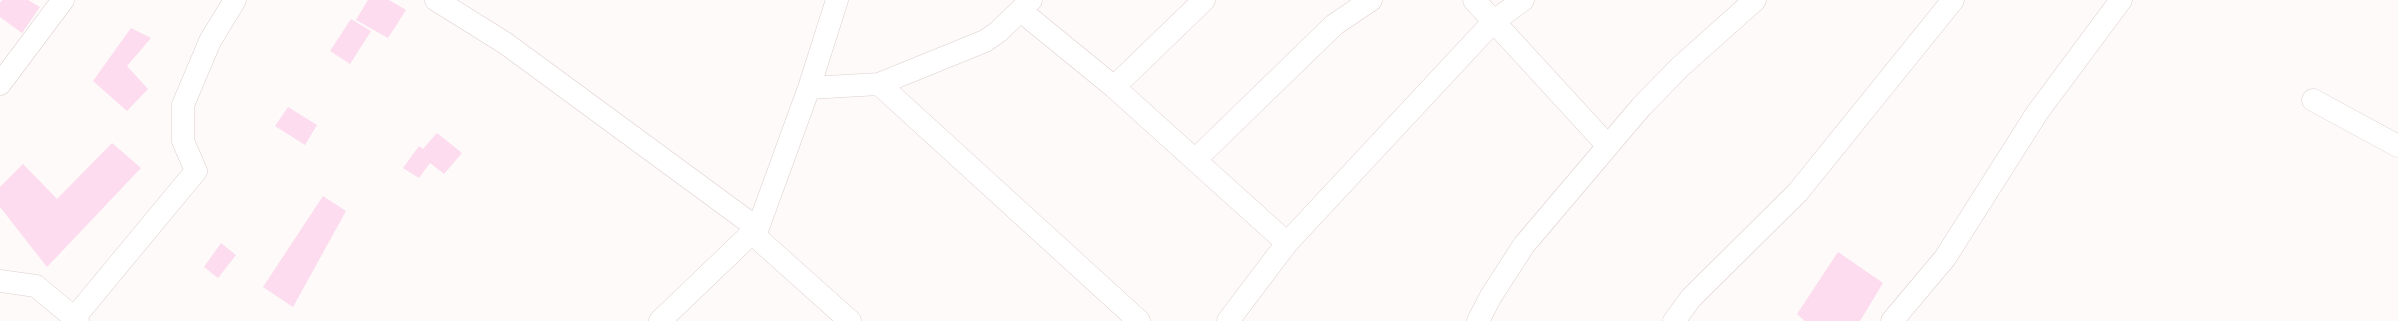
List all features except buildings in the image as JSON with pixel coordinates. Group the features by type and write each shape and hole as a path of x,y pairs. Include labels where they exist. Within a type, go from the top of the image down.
{"street":[{"path":"0,84 63,0"},
{"path":"0,281 36,286 76,319 196,171 183,142 183,105 210,41 236,0"},
{"path":"436,0 505,43 756,232 850,321"},
{"path":"660,321 756,232 809,88 836,0"},
{"path":"1114,87 1204,0"},
{"path":"1195,160 1334,25 1371,0"},
{"path":"1474,0 1608,146"},
{"path":"1228,321 1287,243 1494,21 1523,0"},
{"path":"1478,321 1491,296 1524,245 1641,107 1680,67 1755,0"},
{"path":"1674,321 1691,298 1798,192 1954,0"},
{"path":"1892,321 1945,258 2037,113 2121,0"},
{"path":"809,88 879,84 985,41 998,32 1026,6 1287,243"},
{"path":"879,84 1139,321"},
{"path":"2313,100 2398,146"}]}
